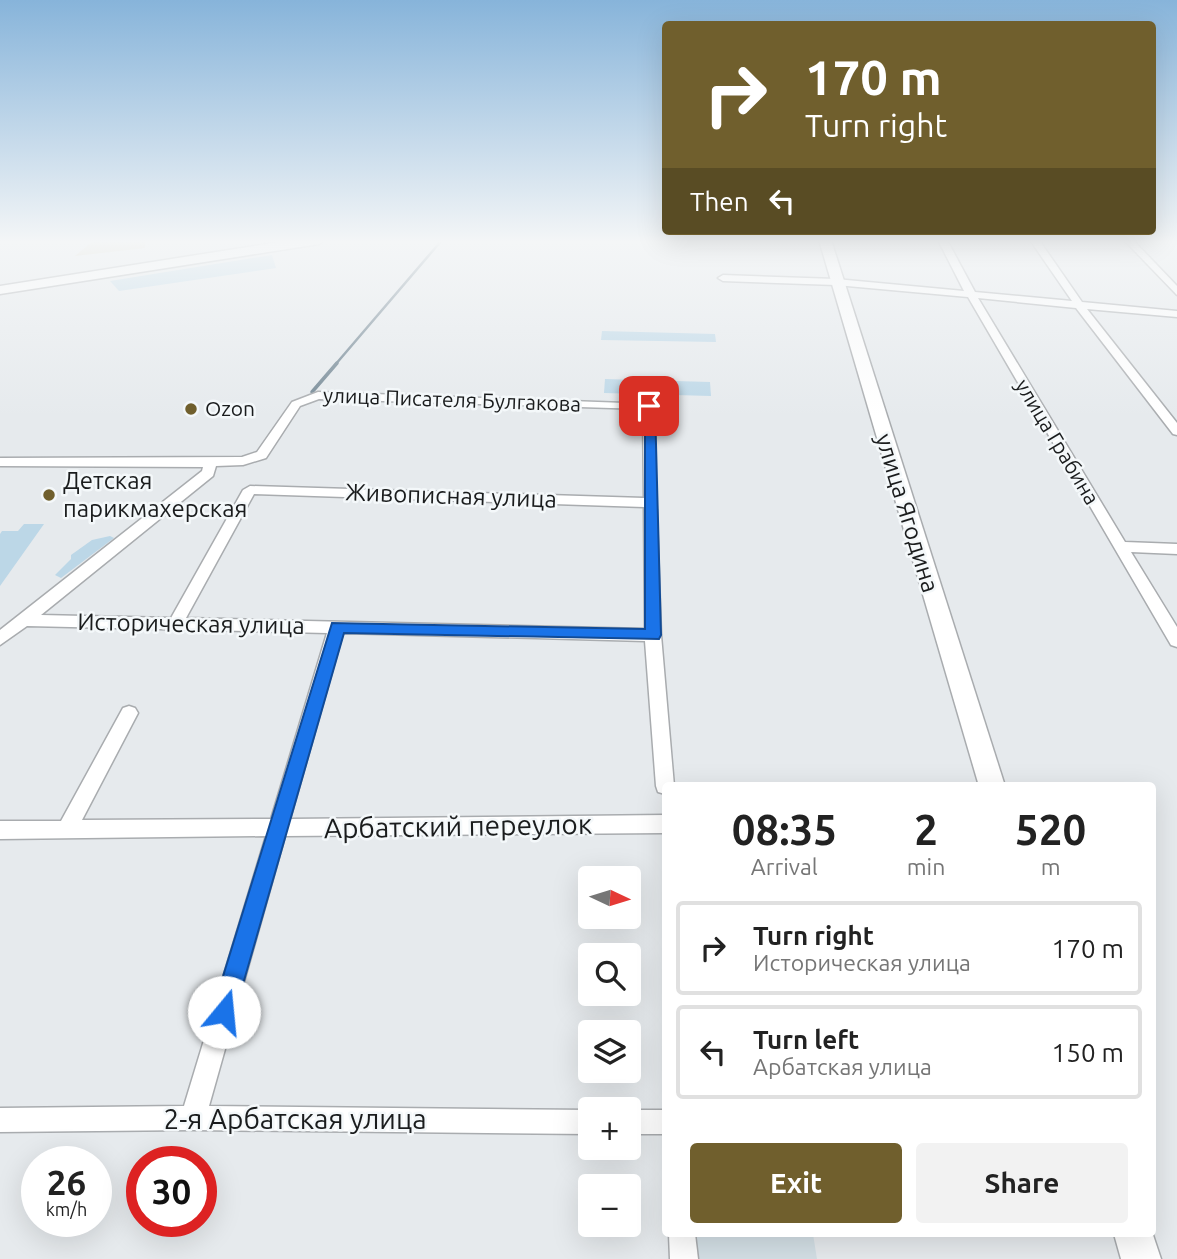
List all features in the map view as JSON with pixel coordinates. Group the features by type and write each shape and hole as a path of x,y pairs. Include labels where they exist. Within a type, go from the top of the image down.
{"main road":[{"path":"1134,1237 1141,1259"}],"street":[{"name":"улица Ягодина","path":"841,299 991,782"},
{"name":"улица Грабина","path":"973,299 1044,424 1122,547 1177,641"},
{"path":"1014,299 1177,314"},
{"path":"1075,299 1176,428"},
{"name":"улица Писателя Булгакова","path":"209,465 243,461 262,455 296,404 318,396 649,406 651,503"},
{"path":"0,462 209,465 208,473 0,639"},
{"name":"Живописная улица","path":"176,623 250,490 651,503"},
{"path":"651,503 653,635 665,782"},
{"path":"1122,547 1177,549"},
{"name":"Историческая улица","path":"23,620 653,635"},
{"path":"193,1118 337,627"},
{"path":"67,829 129,713"},
{"name":"Арбатский переулок","path":"0,830 662,824"},
{"name":"2-я Арбатская улица","path":"0,1120 193,1118 578,1122"},
{"path":"641,1122 662,1122"},
{"path":"682,1237 684,1259"}],"shaded area":[{"path":"602,331 715,334 716,342 601,340"},
{"path":"605,379 710,382 711,396 604,393"},
{"path":"24,524 44,524 0,586 0,534 2,531 18,531"},
{"path":"110,536 114,538 61,578 55,575 71,559 71,555 92,540"},
{"path":"694,1237 813,1237 817,1259 695,1259"}],"waterway":[{"path":"335,365 392,299"},
{"path":"312,392 337,363"}],"place":[{"name":"Ozon","path":"191,409"},
{"name":"Детская парикмахерская","path":"49,495"}],"route":[{"path":"224,1012 337,627 653,635 649,406"}]}
